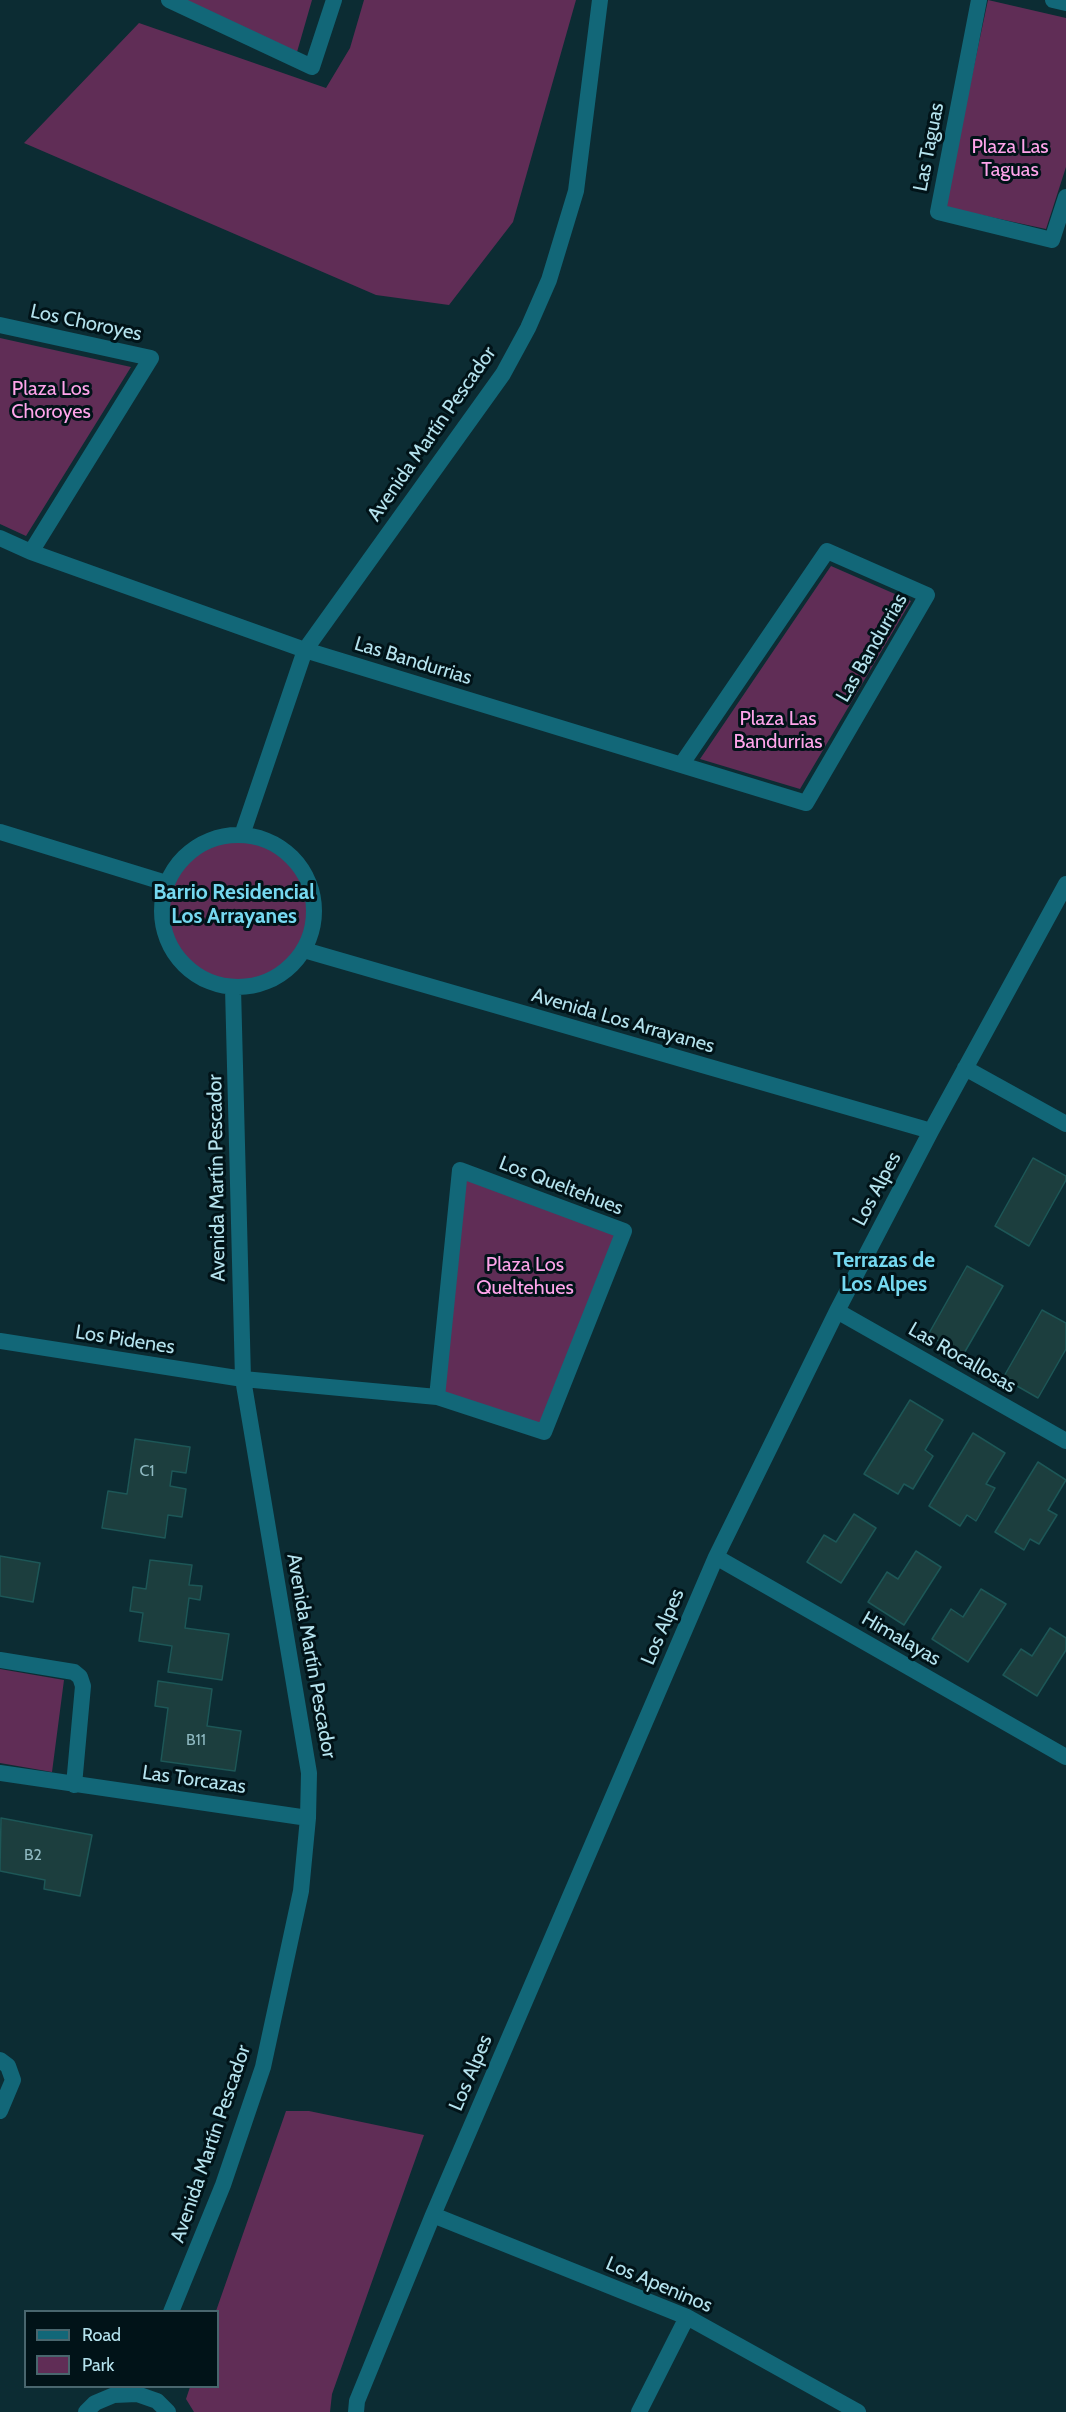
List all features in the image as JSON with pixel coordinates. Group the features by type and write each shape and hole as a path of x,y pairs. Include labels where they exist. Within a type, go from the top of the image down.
{"street":[{"path":"169,0 312,67 334,0"},
{"name":"Avenida Martín Pescador","path":"242,835 305,650 441,458 474,418 503,374 528,328 557,258 576,191 600,0"},
{"name":"Las Taguas","path":"979,0 938,212 1052,240 1066,196"},
{"path":"1053,0 1066,3"},
{"name":"Los Choroyes","path":"0,325 152,358 31,552"},
{"path":"0,538 31,552 305,650"},
{"name":"Las Bandurrias","path":"305,650 681,765 806,803 927,595 827,551 681,765"},
{"path":"0,831 166,883"},
{"path":"242,835 266,840 289,854 300,867 312,891 315,918 304,950 287,970 260,985 233,988 204,980 183,964 167,942 161,916 166,883 180,860 192,849 215,837 242,835"},
{"name":"Los Alpes","path":"356,2412 357,2401 433,2215 716,1557 837,1311 931,1131 1066,885"},
{"name":"Avenida Los Arrayanes","path":"304,950 931,1131"},
{"name":"Avenida Martín Pescador","path":"172,2310 223,2185 263,2067 301,1891 308,1818 309,1773 243,1379 233,988"},
{"path":"965,1068 1066,1124"},
{"name":"Los Queltehues","path":"243,1379 437,1397 544,1432 624,1231 460,1170 437,1397"},
{"name":"Las Rocallosas","path":"837,1311 1066,1441"},
{"name":"Los Pidenes","path":"0,1341 243,1379"},
{"name":"Himalayas","path":"716,1557 1066,1757"},
{"path":"0,1660 74,1672 80,1677 83,1686 74,1785"},
{"name":"Las Torcazas","path":"0,1773 308,1818"},
{"path":"0,2060 8,2066 13,2080 0,2111"},
{"name":"Los Apeninos","path":"433,2215 687,2317 858,2412"},
{"path":"639,2412 687,2317"},
{"path":"86,2412 95,2403 114,2395 139,2390 157,2401 168,2412"}],"green space":[{"path":"185,0 312,0 297,52"},
{"path":"364,0 576,0 513,222 449,305 376,295 24,143 139,23 326,88 350,48"},
{"name":"Plaza Las Taguas","path":"988,0 1066,18 1066,167 1046,229 944,207"},
{"name":"Plaza Los Choroyes","path":"0,338 131,367 26,536 0,524"},
{"name":"Plaza Las Bandurrias","path":"831,566 911,601 800,789 700,759"},
{"path":"238,841 265,846 288,861 303,884 308,911 303,938 288,961 265,976 238,981 211,976 188,961 173,938 168,911 173,884 188,861 211,846"},
{"name":"Plaza Los Queltehues","path":"465,1178 616,1234 541,1425 443,1393"},
{"path":"0,1669 64,1680 52,1772 0,1763"},
{"path":"286,2111 309,2111 424,2135 332,2394 330,2412 194,2412 186,2399 190,2388 219,2388 219,2310 216,2310"}],"building":[{"path":"1033,1158 1066,1176 1066,1180 1029,1246 995,1226"},
{"path":"967,1266 1003,1286 963,1355 928,1335"},
{"path":"1042,1310 1066,1323 1066,1349 1038,1398 1003,1378"},
{"path":"910,1400 943,1420 925,1450 933,1456 913,1489 904,1484 898,1494 864,1474"},
{"path":"973,1433 1005,1453 986,1484 995,1488 976,1521 967,1515 960,1526 929,1506"},
{"path":"135,1439 190,1447 186,1473 172,1471 170,1486 186,1489 182,1517 168,1515 165,1538 102,1528 108,1491 127,1494"},
{"path":"1038,1462 1066,1480 1048,1510 1057,1515 1039,1544 1030,1539 1024,1550 995,1532"},
{"path":"854,1514 876,1528 841,1583 807,1562 824,1535 836,1542"},
{"path":"916,1551 941,1567 904,1625 868,1602 887,1572 898,1579"},
{"path":"0,1556 40,1563 33,1602 0,1596"},
{"path":"150,1560 192,1565 189,1585 202,1586 200,1600 189,1598 185,1628 229,1634 222,1680 168,1672 172,1646 139,1641 143,1613 130,1611 133,1587 146,1589"},
{"path":"981,1589 1006,1604 968,1662 932,1639 951,1609 963,1617"},
{"path":"1050,1628 1066,1638 1066,1650 1037,1696 1003,1675 1021,1649 1032,1656"},
{"path":"158,1681 212,1689 207,1726 241,1731 235,1771 161,1761 168,1708 155,1706"},
{"path":"1,1818 92,1835 80,1896 44,1889 45,1880 0,1871"}],"district":[{"name":"Barrio Residencial Los Arrayanes","path":"234,905"},
{"name":"Terrazas de Los Alpes","path":"884,1273"}]}
